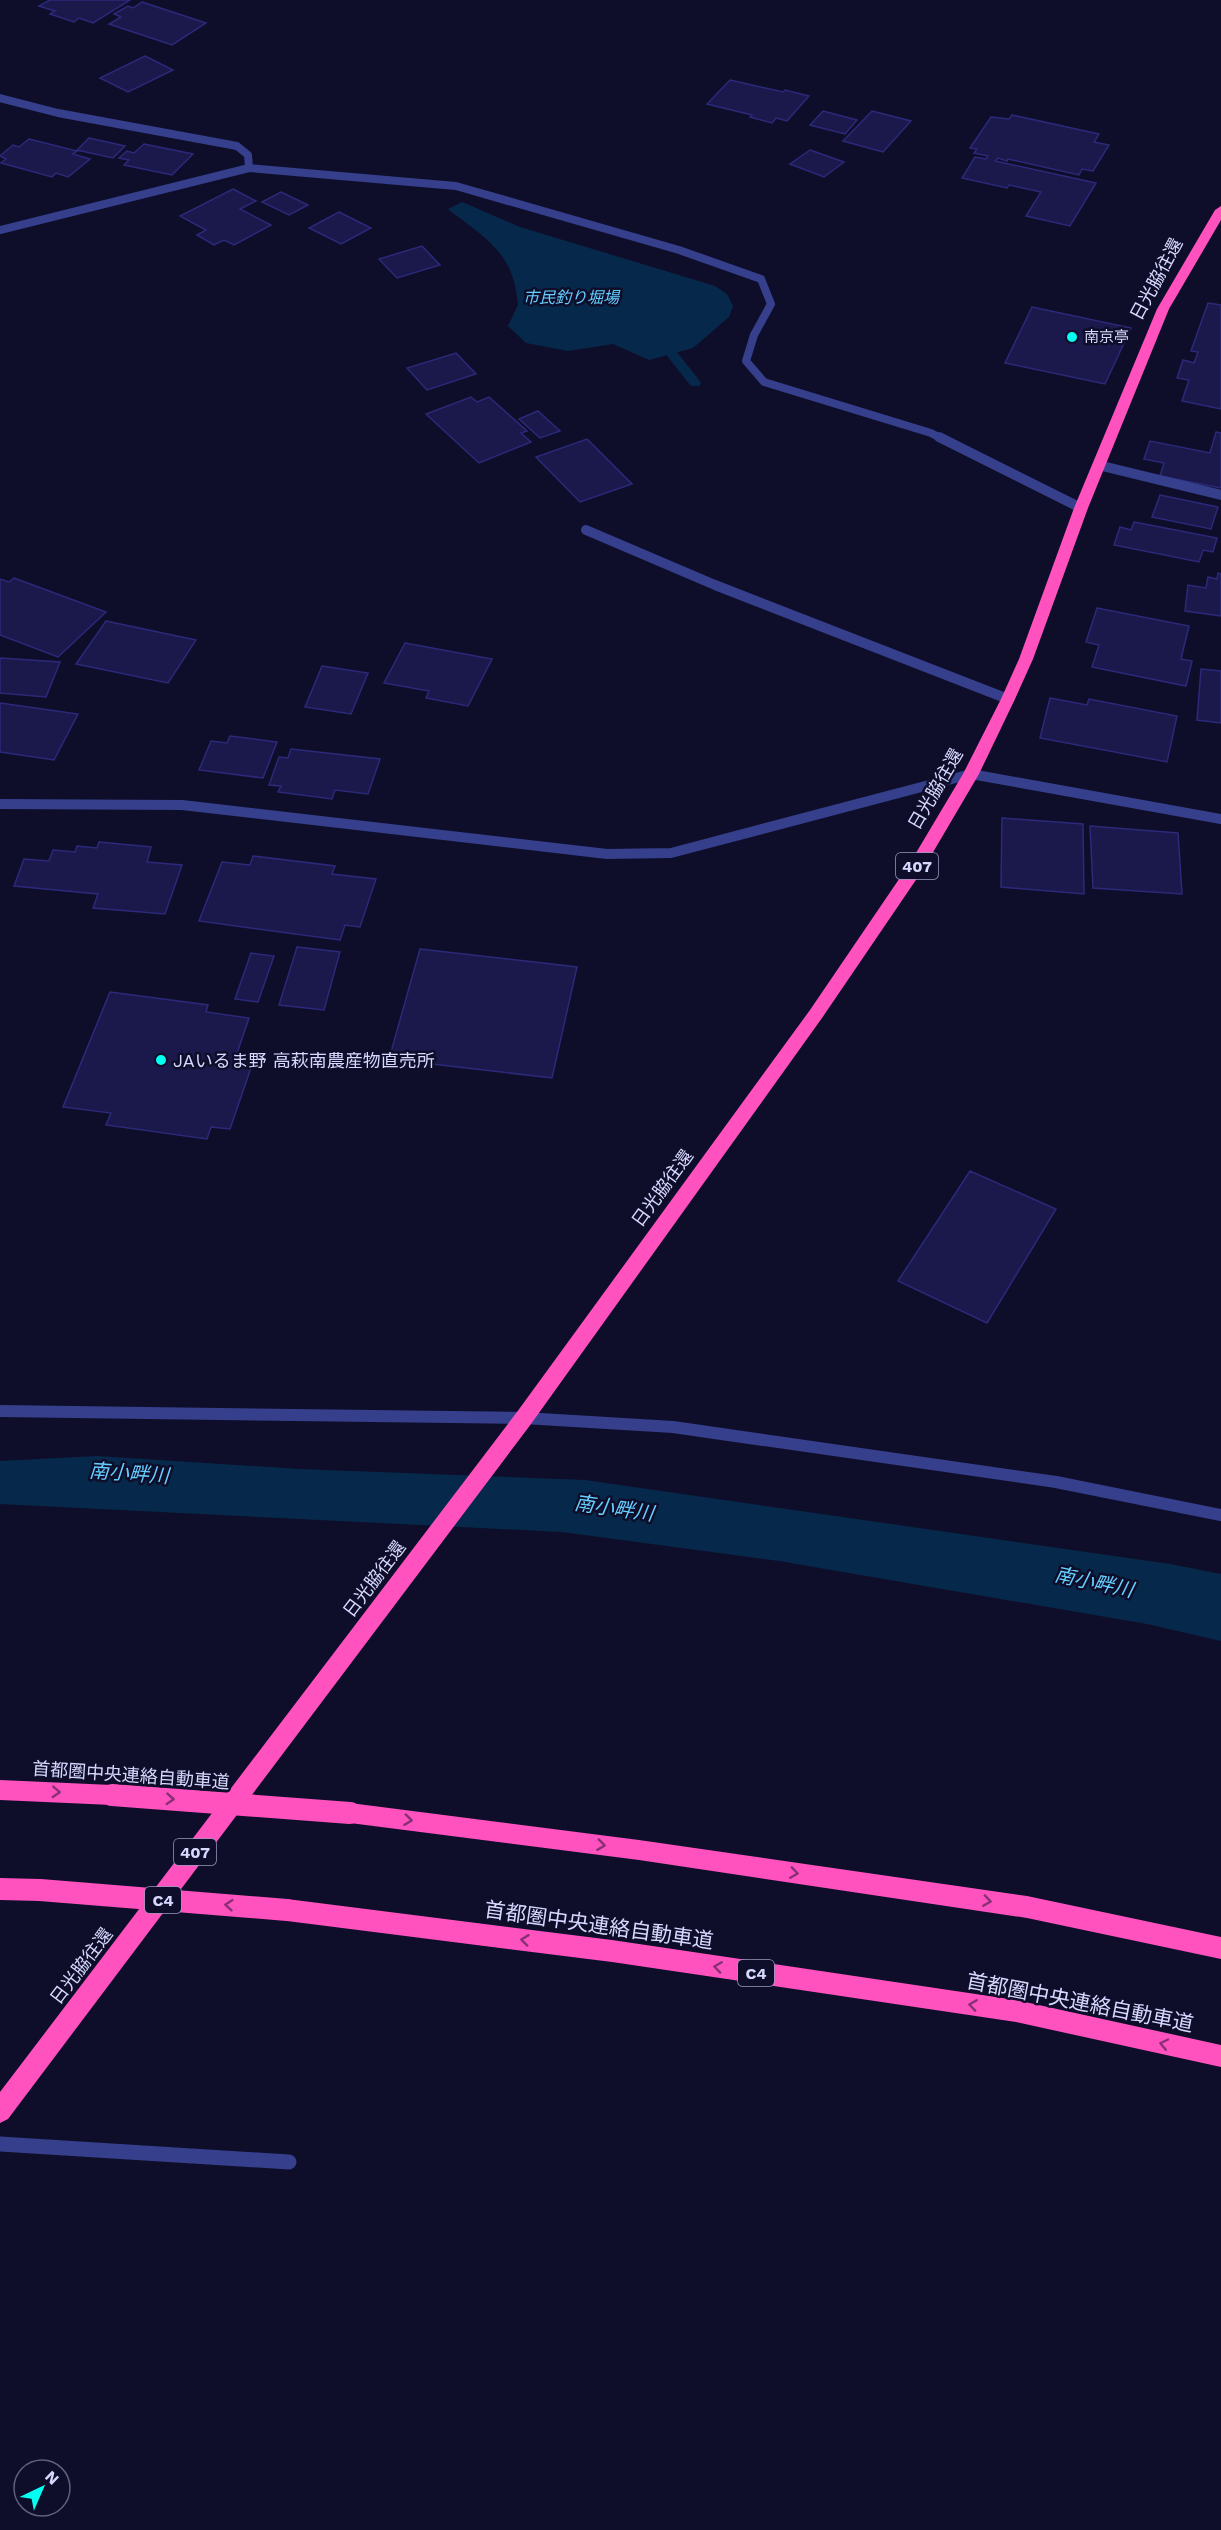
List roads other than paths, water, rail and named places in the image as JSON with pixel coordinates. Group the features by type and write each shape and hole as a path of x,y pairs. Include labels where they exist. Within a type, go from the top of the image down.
{"highway":[{"name":"日光脇往還","path":"0,2110 524,1418 816,1014 916,867 971,774 1008,699 1026,659 1080,508 1162,309 1221,210"},
{"name":"首都圏中央連絡自動車道","path":"0,1790 112,1795 350,1813 639,1850 1027,1907 1221,1948"},
{"name":"首都圏中央連絡自動車道","path":"0,1889 40,1890 287,1910 612,1951 1016,2012 1221,2056"}],"street":[{"path":"0,98 58,113 237,146 248,155 249,168"},
{"path":"0,230 249,168 456,186 679,250 761,279 771,304 754,335 746,361 764,382 931,433 1080,508"},
{"path":"1098,465 1221,495"},
{"path":"586,530 715,585 1008,699"},
{"path":"0,804 182,805 607,854 671,853 971,774 1221,819"},
{"path":"0,1410 524,1418 673,1427 1056,1482 1221,1515"},
{"path":"0,2144 289,2162"}],"water":[{"name":"市民釣り堀場","path":"462,202 520,227 715,286 727,294 733,306 729,317 693,348 649,360 613,344 568,351 526,343 508,326 518,305 511,272 496,248 448,209"},
{"name":"南小畔川","path":"97,1456 299,1469 585,1480 1170,1564 1221,1574 1221,1641 1147,1624 779,1561 562,1532 0,1504 0,1461"}],"waterway":[{"path":"672,354 695,383"}],"place":[{"name":"南京亭","path":"1072,337"},
{"name":"JAいるま野 高萩南農産物直売所","path":"161,1060"}]}
